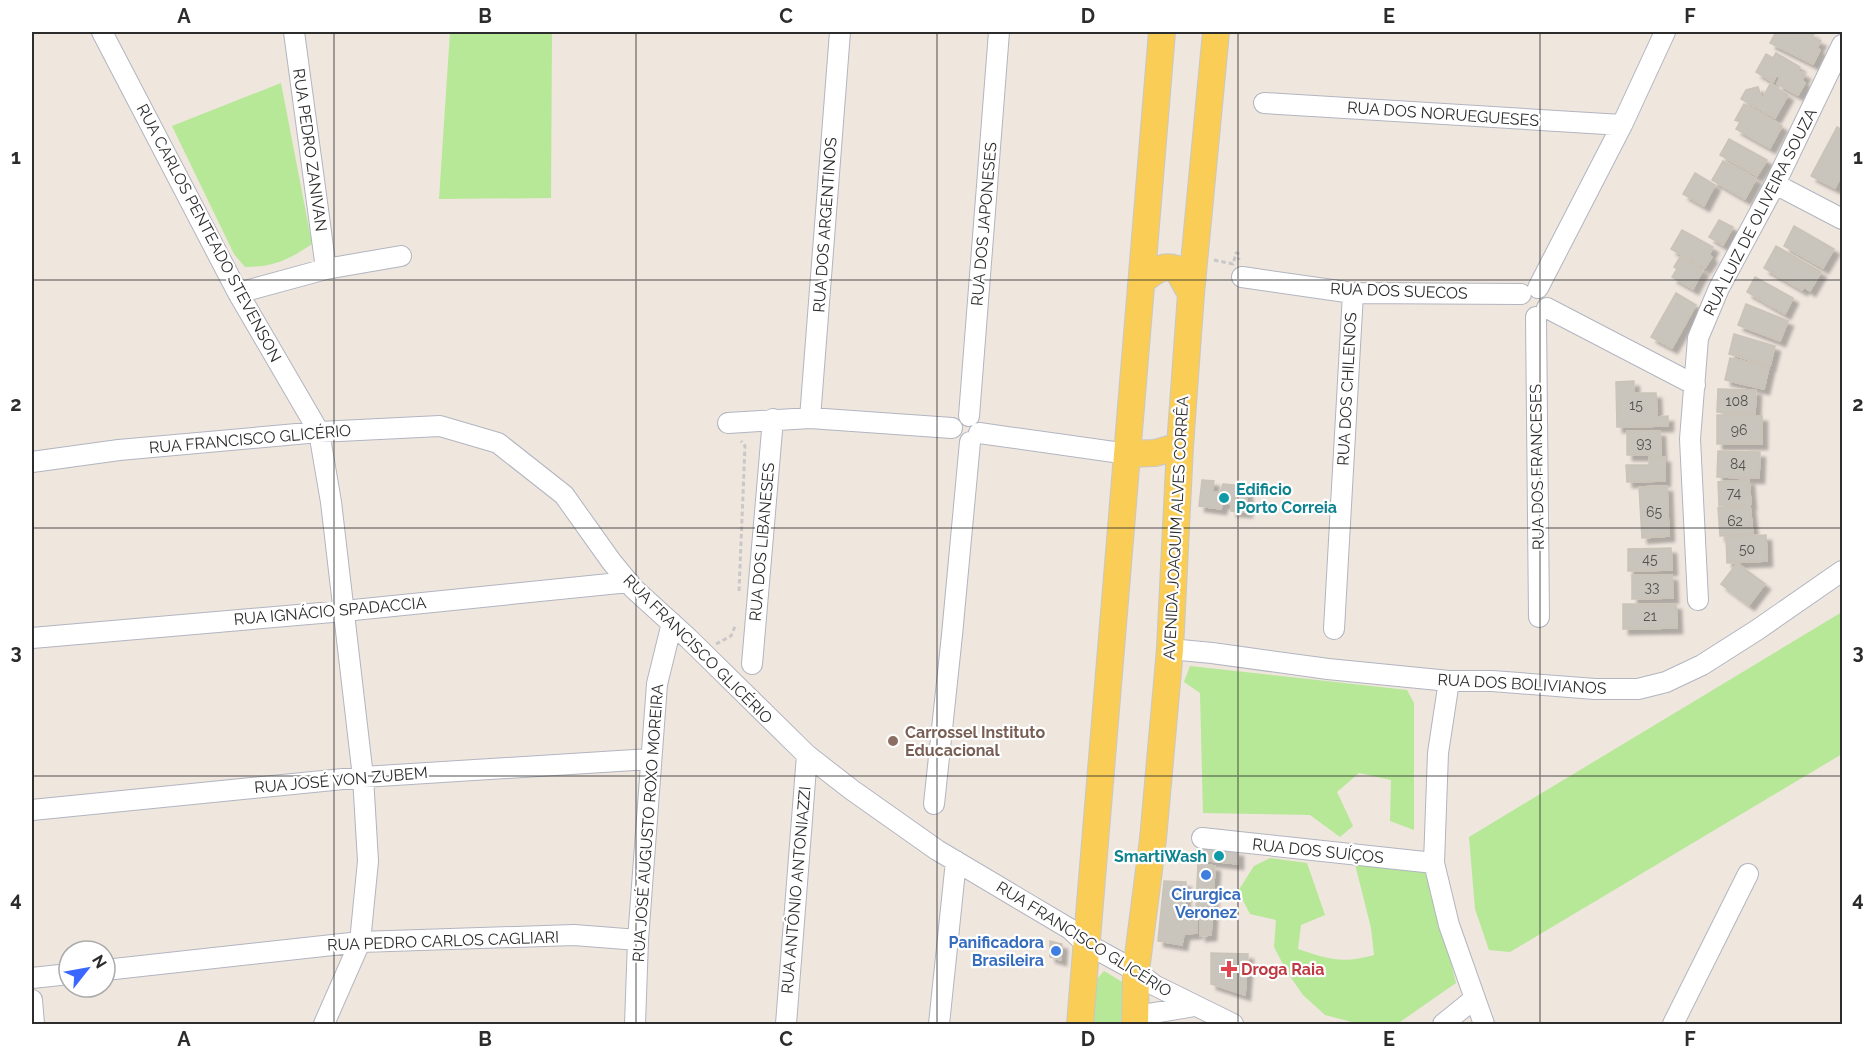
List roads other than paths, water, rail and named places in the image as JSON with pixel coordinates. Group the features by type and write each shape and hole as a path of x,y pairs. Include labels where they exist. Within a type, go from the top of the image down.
{"main road":[{"path":"1080,1024 1162,32"},
{"name":"AVENIDA JOAQUIM ALVES CORRÊA","path":"1135,1020 1136,971 1153,838 1170,649 1180,446 1191,294 1216,32"},
{"path":"1143,280 1159,268 1168,266 1177,269 1191,294"},
{"path":"1128,454 1155,453 1180,446"}],"street":[{"name":"RUA CARLOS PENTEADO STEVENSON","path":"102,32 238,293 319,432"},
{"name":"RUA PEDRO ZANIVAN","path":"294,32 326,269"},
{"name":"RUA DOS ARGENTINOS","path":"810,418 840,32"},
{"name":"RUA DOS JAPONESES","path":"969,416 999,32"},
{"path":"1665,32 1622,125 1529,291 1519,299 1520,308 1527,315 1541,312 1695,385"},
{"name":"RUA LUIZ DE OLIVEIRA SOUZA","path":"1698,600 1690,439 1698,338 1719,288 1775,184 1842,45"},
{"name":"RUA DOS NORUEGUESES","path":"1264,103 1622,125"},
{"path":"1775,184 1842,219"},
{"path":"238,293 326,269 401,256"},
{"name":"RUA DOS SUECOS","path":"1242,277 1353,293 1529,291"},
{"path":"1529,291 1546,294 1541,312"},
{"name":"RUA DOS CHILENOS","path":"1334,629 1353,293"},
{"name":"RUA DOS FRANCESES","path":"1539,617 1541,312"},
{"path":"934,804 974,438 979,424 969,416 964,415 956,419 952,428 954,437 961,442 974,438 1128,454"},
{"path":"730,422 810,418 952,428"},
{"name":"RUA DOS LIBANESES","path":"752,664 773,419"},
{"name":"RUA FRANCISCO GLICÉRIO","path":"32,462 119,450 319,432 440,426 498,443 564,495 628,582 807,755 937,850 1070,929 1085,942 1154,984 1233,1024"},
{"path":"319,432 331,501 363,777 368,861 360,942 324,1024"},
{"name":"RUA DOS BOLIVIANOS","path":"1170,649 1328,669 1449,681 1492,681 1595,689 1638,688 1666,682 1702,665 1765,625 1842,571"},
{"name":"RUA IGNÁCIO SPADACCIA","path":"32,638 344,611 628,582"},
{"name":"RUA JOSÉ AUGUSTO ROXO MOREIRA","path":"635,1024 650,759 657,684 672,623"},
{"path":"1449,681 1438,753 1434,863 1449,925 1484,1024"},
{"name":"RUA ANTÔNIO ANTONIAZZI","path":"786,1024 807,755"},
{"name":"RUA JOSÉ VON ZUBEM","path":"32,810 363,777 650,759"},
{"name":"RUA DOS SUÍÇOS","path":"1202,838 1434,863"},
{"path":"939,1024 956,861"},
{"path":"1673,1024 1748,874"},
{"name":"RUA PEDRO CARLOS CAGLIARI","path":"117,969 360,942 574,935 638,940"},
{"path":"32,978 57,975"},
{"path":"1443,1024 1474,999"},
{"path":"32,1000 34,1024"},
{"name":"RUA FRANCISCO GLICÉRIO","path":"1135,1020 1195,1006"}],"place":[{"name":"Edificio Porto Correia","path":"1224,498"},
{"name":"Carrossel Instituto Educacional","path":"893,741"},
{"name":"SmartiWash","path":"1219,856"},
{"name":"Cirurgica Veronez","path":"1206,875"},
{"name":"Panificadora Brasileira","path":"1056,951"},
{"name":"Droga Raia","path":"1229,969"}]}
